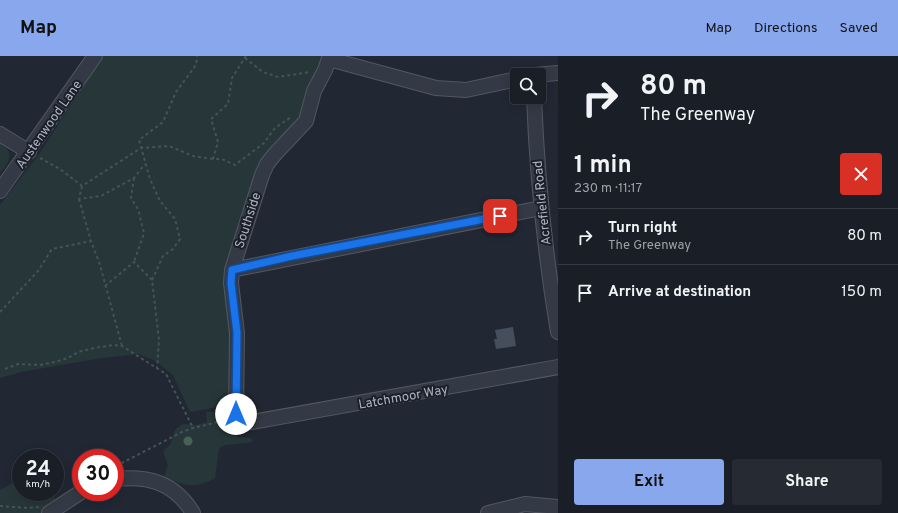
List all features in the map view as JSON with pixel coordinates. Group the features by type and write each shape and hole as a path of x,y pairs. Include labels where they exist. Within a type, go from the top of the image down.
{"street":[{"name":"Austenwood Lane","path":"0,191 29,152 95,56"},
{"path":"328,62 436,88 466,90 510,80"},
{"name":"Southside","path":"236,414 237,333 231,283 232,270 262,175 267,164 287,140 306,121 314,91 328,62"},
{"path":"546,74 558,73"},
{"name":"Acrefield Road","path":"534,104 536,154 541,208 558,332"},
{"path":"0,134 29,152"},
{"path":"232,270 541,208"},
{"name":"Latchmoor Way","path":"236,414 240,421 247,423 558,368"},
{"path":"124,478 135,477 162,483 178,494 193,513"},
{"path":"51,512 72,498"},
{"path":"488,513 525,504 558,507"}],"path":[{"path":"158,370 159,340 152,280 163,256 174,249 180,239 175,219 160,201 150,180 139,140 163,122 176,92 196,65 196,56"},
{"path":"213,159 218,142 211,119 228,104 232,78 246,57 263,72 278,76 328,62"},
{"path":"122,346 100,265 91,241 79,199 82,186 141,148 169,146 192,156 213,159 222,158 235,165 264,143 275,128 288,118 308,111"},
{"path":"29,152 60,170 82,186"},
{"path":"79,199 101,196 134,178 146,164"},
{"path":"105,286 134,262 144,233 138,209 131,198 134,178"},
{"path":"0,312 38,271 52,249 91,241"},
{"path":"134,262 152,280"},
{"path":"5,369 18,364 40,365 55,362 68,358 78,352 94,348 114,345 122,346 166,374 193,428"},
{"path":"124,462 193,428 227,420 236,414"},
{"path":"0,506 27,508 41,507 51,512"}],"shaded area":[{"path":"103,56 324,56 302,108 301,127 258,170 224,272 230,330 229,405 190,412 173,375 154,360 138,354 101,358 21,372 0,378 0,205 40,153"},
{"path":"0,143 8,151 9,158 0,173"},
{"path":"225,411 231,430 237,437 251,438 252,442 225,445 219,448 215,478 208,482 189,485 164,477 168,465 163,451 170,445 175,430 183,424 196,425 207,422 206,412"},
{"path":"12,484 12,501 55,501 56,505 45,513 0,513 0,490"}],"building":[{"path":"513,327 516,346 496,349 494,339 497,339 495,330"}],"route":[{"path":"236,414 237,333 231,283 232,270 292,256 500,216"}]}
